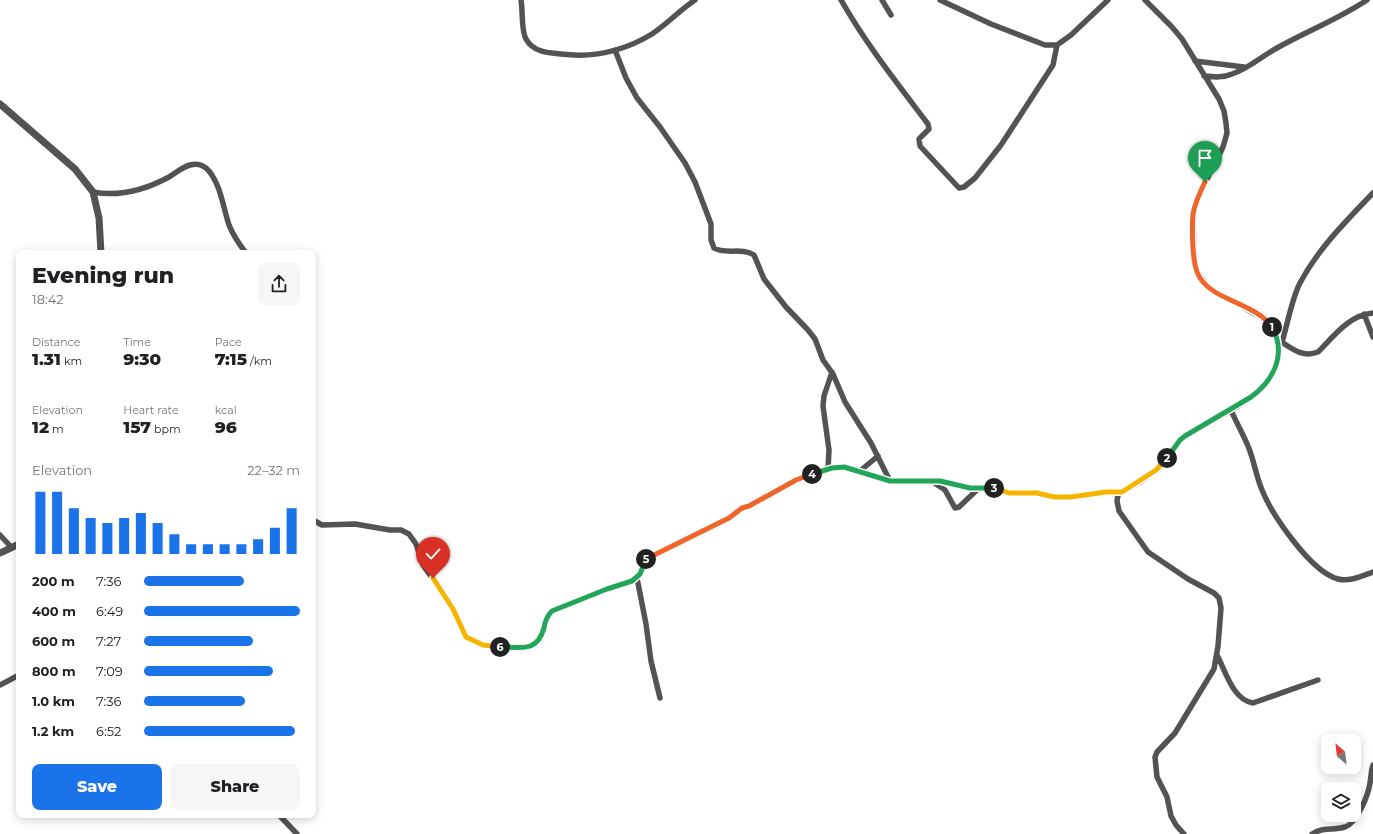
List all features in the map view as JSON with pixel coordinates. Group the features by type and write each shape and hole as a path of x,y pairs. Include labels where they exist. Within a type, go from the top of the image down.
{"street":[{"path":"520,0 525,37 534,48 550,53 575,56 603,54 652,34 695,0"},
{"path":"840,0 875,55 928,124 929,129 919,139 920,146 949,179 961,188 975,178 1001,145 1053,65 1056,45"},
{"path":"882,0 891,15"},
{"path":"940,0 1027,39 1045,45 1056,45 1070,35 1108,0"},
{"path":"1145,0 1182,39 1219,99 1224,111 1227,133 1224,147 1198,198 1193,214 1196,270 1209,288 1264,319 1271,325 1280,341 1295,351 1313,354 1318,352 1350,320 1364,314 1373,313"},
{"path":"1204,76 1218,77 1231,75 1277,48 1352,10 1367,0"},
{"path":"615,50 626,78 637,98 685,163 695,182 711,224 711,240 714,248 723,251 747,252 754,254 764,279 786,307 812,334 819,346 823,360 832,372 845,402 878,456 890,481"},
{"path":"1195,61 1247,67"},
{"path":"0,104 75,169 93,192 99,218 101,250"},
{"path":"93,192 117,194 130,192 141,189 170,176 183,167 196,164 202,165 210,173 217,185 229,224 234,236 244,250"},
{"path":"1117,503 1118,496 1122,492 1156,470 1163,463 1180,440 1231,410 1262,389 1270,379 1278,354 1280,341 1299,285 1317,255 1330,238 1373,194"},
{"path":"1364,314 1373,337"},
{"path":"828,469 829,450 823,406 824,396 832,372"},
{"path":"1231,410 1245,438 1258,480 1268,504 1289,535 1312,562 1325,574 1338,580 1345,580 1373,572"},
{"path":"860,471 878,456"},
{"path":"316,522 322,525 355,524 390,530 401,530 409,534 416,544 423,565 447,599 466,637 483,645 521,648 530,646 540,640 547,619 552,611 607,589 632,581 637,578 641,572 645,560 649,557 729,518 742,508 755,503 796,480 828,469 844,467 890,481 948,482 958,486 992,488 1017,494 1037,493 1054,497 1071,497 1108,492 1122,492"},
{"path":"932,482 945,490 954,506 957,508 979,488"},
{"path":"1108,492 1111,494 1124,518 1148,552 1188,579 1214,593 1219,598 1221,608 1217,655 1214,669 1175,733 1154,757 1156,777 1167,797 1171,816 1176,825 1184,834"},
{"path":"0,534 12,548"},
{"path":"0,553 16,546"},
{"path":"637,578 646,624 651,661 660,698"},
{"path":"1217,655 1237,694 1245,702 1253,703 1318,680"},
{"path":"0,685 16,677"},
{"path":"1312,834 1327,828 1342,828 1352,823 1357,816 1369,789 1373,765"},
{"path":"282,818 297,834"}],"route":[{"path":"433,578 453,609 466,637 483,645 521,648 530,646 540,640 544,626 549,614 552,611 623,583 632,581 640,574 645,560 649,557 729,518 742,508 761,500 796,480 832,468 850,468 890,481 940,481 958,486 970,488 992,488 1017,494 1037,493 1054,497 1071,497 1106,492 1122,492 1156,470 1180,440 1185,436 1231,410 1262,389 1270,379 1276,366 1278,340 1271,325 1252,311 1209,288 1196,270 1193,214 1205,182"}]}
